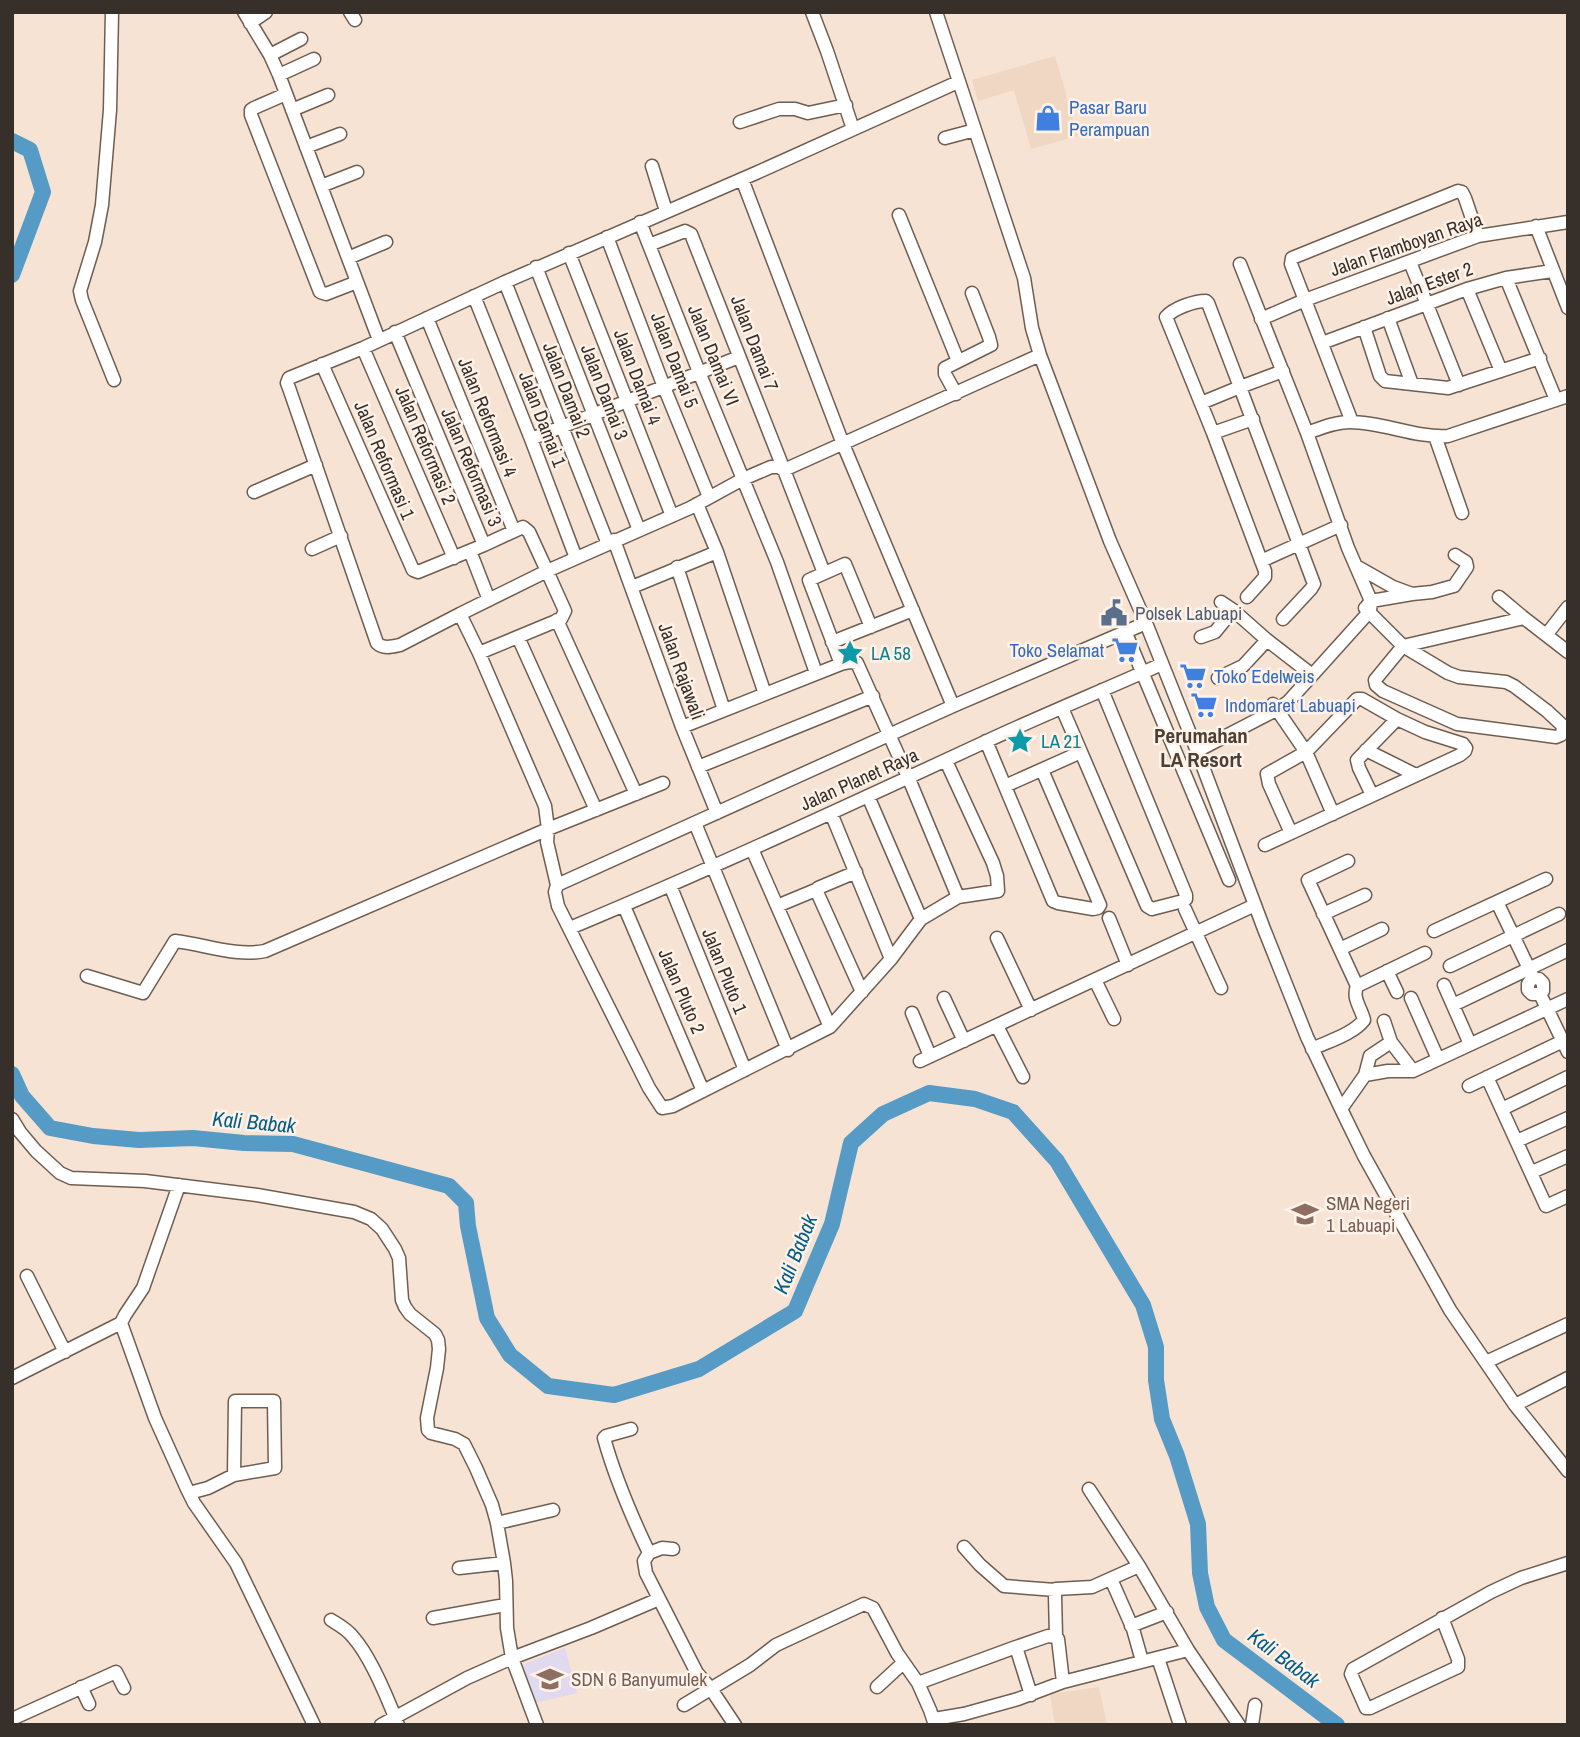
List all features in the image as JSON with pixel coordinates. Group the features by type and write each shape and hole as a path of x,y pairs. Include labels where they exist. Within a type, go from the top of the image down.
{"street":[{"path":"112,12 110,110 101,208 95,242 80,291 114,380"},
{"path":"266,12 247,17 279,75 379,340"},
{"path":"813,12 853,129"},
{"path":"936,12 1024,278 1032,328 1040,355 1102,519 1196,747 1312,1049 1364,1156 1450,1310 1516,1405 1568,1471"},
{"path":"270,55 301,39"},
{"path":"279,75 314,59"},
{"path":"958,82 742,179 536,267 363,348 293,375 287,383 373,633 380,646 391,648 547,570 672,516 743,479 771,467 784,470 1040,355"},
{"path":"286,94 254,108 251,115 320,292 326,294 357,282"},
{"path":"292,110 328,95"},
{"path":"740,122 779,109 795,108 808,113 846,105"},
{"path":"945,138 975,130"},
{"path":"306,147 340,134"},
{"path":"652,166 667,211"},
{"path":"321,186 357,172"},
{"path":"742,179 843,443 953,706"},
{"path":"1352,422 1291,260 1294,256 1458,191 1462,192 1465,198 1478,236"},
{"path":"898,215 958,361"},
{"name":"Jalan Damai VI","path":"640,222 778,562 816,673"},
{"name":"Jalan Flamboyan Raya","path":"1261,318 1478,236 1568,222"},
{"path":"1536,226 1568,308"},
{"name":"Jalan Damai 7","path":"649,245 682,232 689,232 694,239 824,573"},
{"name":"Jalan Damai 5","path":"607,237 709,497"},
{"path":"348,258 386,242"},
{"name":"Jalan Damai 4","path":"569,253 672,516"},
{"path":"1410,262 1458,385"},
{"path":"1240,264 1307,433 1356,566 1368,607 1403,646 1455,676 1500,681 1514,686 1562,725 1563,731 1556,737 1457,724 1378,688 1375,680 1403,646 1524,618"},
{"name":"Jalan Damai 3","path":"536,267 639,530"},
{"name":"Jalan Ester 2","path":"1322,343 1467,289 1506,278 1552,271"},
{"path":"1307,433 1352,422 1435,436 1454,435 1562,398 1540,358 1506,278"},
{"name":"Jalan Damai 2","path":"505,282 561,427 611,542"},
{"path":"1467,289 1501,371"},
{"path":"956,394 945,370 991,345 972,293"},
{"name":"Jalan Damai 1","path":"474,296 576,558"},
{"path":"1247,597 1265,577 1265,572 1213,433 1166,321 1171,312 1199,301 1208,303 1314,584 1283,619"},
{"name":"Jalan Reformasi 4","path":"427,318 514,531"},
{"path":"1388,318 1412,384"},
{"path":"1363,327 1385,381 1446,388 1540,358"},
{"name":"Jalan Reformasi 3","path":"395,332 484,545 418,572 413,570"},
{"name":"Jalan Reformasi 2","path":"363,348 454,558"},
{"path":"531,439 739,357"},
{"name":"Jalan Reformasi 1","path":"322,364 413,570"},
{"path":"1201,403 1283,371"},
{"path":"1213,433 1253,419"},
{"path":"1435,436 1462,513"},
{"path":"254,492 316,465"},
{"path":"697,504 717,552 765,694"},
{"path":"1261,561 1341,525"},
{"path":"479,653 557,620 564,616 565,611 528,529 523,527 484,545"},
{"path":"312,549 341,536"},
{"name":"Jalan Rajawali","path":"611,542 632,587 682,727 717,813"},
{"path":"470,551 489,600"},
{"path":"632,587 717,552"},
{"path":"1275,706 1368,607 1412,594 1454,586 1467,566 1466,562 1455,555"},
{"path":"841,664 808,580 847,565 871,627"},
{"path":"1356,566 1393,587 1412,594"},
{"path":"677,568 724,710"},
{"path":"1499,597 1568,652"},
{"path":"1221,602 1307,671"},
{"path":"1547,634 1568,607"},
{"path":"1201,637 1215,632 1233,610"},
{"path":"832,642 914,611"},
{"path":"460,614 545,806 547,842 557,884 555,892 558,906 649,1088 660,1106 665,1109 830,1027 891,959 921,919 958,897 998,891 995,870 946,761"},
{"path":"557,620 636,794"},
{"name":"Jalan Planet Raya","path":"557,884 953,706 1146,623"},
{"path":"1125,631 1229,880"},
{"path":"518,637 596,810"},
{"path":"1218,678 1242,666 1267,640"},
{"path":"1196,747 1275,706 1288,702 1326,653"},
{"path":"682,727 816,673 841,664 857,663 958,897"},
{"name":"Jalan Planet Raya","path":"570,928 714,867 909,779 986,741 1162,664"},
{"path":"1062,708 1147,906 1153,909 1183,901 1186,895 1102,690"},
{"path":"698,767 873,696"},
{"path":"1265,845 1291,833 1373,795 1416,775 1460,755 1465,748 1460,743 1425,732 1362,699 1357,699 1306,752 1266,775 1291,833"},
{"path":"1275,706 1306,752 1332,814"},
{"path":"1373,795 1357,764 1358,758 1397,719"},
{"path":"986,741 1054,901 1098,908 1100,905 1042,770"},
{"path":"1366,750 1416,775"},
{"path":"1005,786 1081,752"},
{"path":"86,976 143,993 175,941 223,950 265,951 548,829 663,783"},
{"path":"868,796 921,919"},
{"path":"831,813 891,959"},
{"path":"695,823 788,1050"},
{"path":"752,849 830,1027"},
{"path":"1312,1049 1353,1030 1364,1020 1355,997 1357,986 1308,880 1348,861"},
{"path":"777,906 856,872"},
{"path":"1434,931 1546,879"},
{"name":"Jalan Pluto 1","path":"670,885 745,1070"},
{"path":"818,889 862,992"},
{"path":"1324,914 1365,895"},
{"path":"1469,1086 1565,1046 1540,994 1543,991 1543,983 1531,973 1497,902"},
{"path":"912,1013 925,1059 1255,905"},
{"name":"Jalan Pluto 2","path":"624,906 704,1091"},
{"path":"1185,909 1221,988"},
{"path":"1450,966 1559,914"},
{"path":"1109,918 1128,965"},
{"path":"1340,949 1382,929"},
{"path":"997,938 1031,1010"},
{"path":"1453,1005 1531,973 1568,950"},
{"path":"1357,986 1425,953"},
{"path":"1387,971 1397,992"},
{"path":"1096,980 1114,1019"},
{"path":"1444,985 1470,1044"},
{"path":"944,998 964,1041"},
{"path":"1411,998 1438,1059"},
{"path":"1365,1075 1413,1071 1568,999"},
{"path":"1384,1021 1391,1042 1413,1071"},
{"path":"997,1026 1023,1077"},
{"path":"1341,1109 1365,1075 1370,1056 1391,1042"},
{"path":"1487,1077 1546,1206 1568,1196"},
{"path":"1502,1109 1568,1077"},
{"path":"1517,1141 1568,1118"},
{"path":"12,1119 48,1163 71,1178 145,1181 230,1190 346,1210 372,1219 382,1229 398,1258 405,1307 435,1334 438,1340 437,1368 427,1418 428,1430 464,1444 492,1505 504,1563 506,1628 512,1658 537,1725"},
{"path":"1532,1172 1568,1156"},
{"path":"12,1378 121,1323 143,1288 179,1185"},
{"path":"27,1276 65,1352"},
{"path":"121,1323 155,1418 189,1493 236,1563 314,1725"},
{"path":"1486,1362 1568,1324"},
{"path":"1516,1405 1568,1378"},
{"path":"189,1493 208,1488 234,1475 275,1468 274,1401 235,1401 234,1475"},
{"path":"631,1430 604,1438 625,1501 649,1553"},
{"path":"1089,1489 1139,1566 1188,1650 1239,1725"},
{"path":"497,1523 553,1510"},
{"path":"964,1547 980,1566 1004,1586 1055,1590 1092,1587 1139,1566"},
{"path":"673,1549 662,1548 649,1553 644,1568 690,1661 735,1725"},
{"path":"459,1568 504,1563"},
{"path":"1442,1618 1458,1659 1458,1667 1366,1708 1351,1674 1353,1669 1442,1618 1521,1578 1568,1563"},
{"path":"1111,1579 1142,1661"},
{"path":"1055,1590 1056,1637 1063,1682"},
{"path":"331,1620 344,1628 362,1648 392,1721 467,1678 512,1658 592,1629 659,1599"},
{"path":"684,1705 776,1646 864,1604 873,1608 903,1663 918,1684 934,1722 1031,1695 1063,1682 1188,1650"},
{"path":"433,1618 505,1605"},
{"path":"1131,1626 1167,1612"},
{"path":"918,1684 1048,1636 1056,1637"},
{"path":"1016,1647 1031,1695"},
{"path":"1158,1658 1180,1725"},
{"path":"877,1687 903,1663"},
{"path":"12,1719 116,1672 124,1688"},
{"path":"81,1688 89,1704"},
{"path":"1252,1725 1255,1705"}],"shaded area":[{"name":"Pasar Baru Perampuan","path":"1055,56 1078,136 1031,149 1014,90 978,101 972,80"},
{"name":"SDN 6 Banyumulek","path":"565,1648 577,1693 535,1703 522,1665"},
{"path":"1099,1687 1107,1725 1055,1725 1050,1694"}],"waterway":[{"name":"Kali Babak","path":"12,141 30,150 43,192 12,275"},
{"name":"Kali Babak","path":"12,1074 22,1096 50,1128 93,1136 139,1140 193,1138 293,1144 449,1186 466,1203 468,1226 487,1318 510,1355 548,1386 614,1395 699,1369 795,1311 832,1224 851,1143 883,1114 929,1093 975,1099 1013,1112 1057,1161 1143,1305 1156,1347 1156,1380 1162,1419 1177,1456 1198,1524 1200,1573 1207,1607 1224,1640 1337,1725"}],"place":[{"name":"Pasar Baru Perampuan","path":"1048,118"},
{"name":"Polsek Labuapi","path":"1114,613"},
{"name":"Toko Selamat","path":"1125,650"},
{"name":"LA 58","path":"850,653"},
{"name":"Toko Edelweis","path":"1193,676"},
{"name":"Indomaret Labuapi","path":"1204,705"},
{"name":"LA 21","path":"1020,741"},
{"name":"SMA Negeri 1 Labuapi","path":"1305,1214"},
{"name":"SDN 6 Banyumulek","path":"550,1679"}],"district":[{"name":"Perumahan LA Resort","path":"1201,747"}]}
